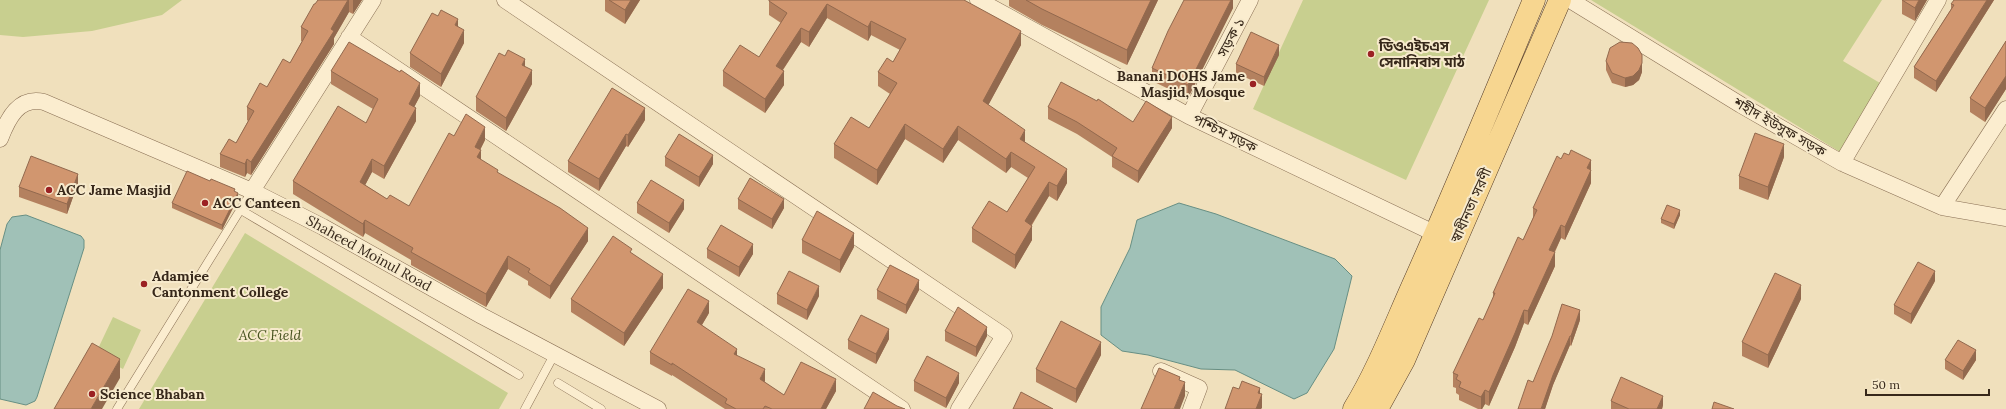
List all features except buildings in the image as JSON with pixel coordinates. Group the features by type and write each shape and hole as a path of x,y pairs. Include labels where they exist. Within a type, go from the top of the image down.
{"main road":[{"name":"স্বাধীনতা সরণী","path":"1354,409 1379,360 1436,234 1534,0"},
{"name":"স্বাধীনতা সরণী","path":"1378,409 1404,360 1560,0"}],"street":[{"path":"252,191 373,0"},
{"path":"505,0 1004,336 959,409"},
{"name":"সড়ক ১","path":"1189,116 1250,0"},
{"name":"শহীদ ইউসুফ সড়ক","path":"1570,0 1741,105 1842,163 1942,207 2006,218"},
{"path":"1842,163 1938,0"},
{"name":"পশ্চিম সড়ক","path":"984,2 1189,116 1436,234"},
{"path":"350,37 902,409"},
{"name":"Shaheed Moinul Road","path":"0,139 15,109 26,102 36,100 44,102 252,191 323,227 482,316 555,353 658,409"},
{"path":"1942,207 2006,109"},
{"path":"1160,371 1199,388 1191,409"}],"lane":[{"path":"117,409 252,191"},
{"path":"241,210 519,375"},
{"path":"524,409 555,353"},
{"path":"558,384 601,409"}],"green space":[{"path":"0,0 182,0 162,15 92,31 23,37 0,35"},
{"name":"ডিওএইচএস সেনানিবাস মাঠ","path":"1303,0 1489,0 1406,180 1253,109"},
{"path":"1591,0 1882,0 1843,61 1885,86 1845,155"},
{"name":"ACC Field","path":"245,233 508,393 499,409 139,409"},
{"path":"113,317 141,330 123,369 95,355"}],"water":[{"path":"1179,203 1216,214 1335,259 1352,276 1334,349 1307,393 1294,399 1235,370 1201,369 1148,355 1122,351 1101,335 1101,307 1130,248 1137,220"},
{"path":"26,215 81,236 84,240 84,248 37,397 35,401 26,405 0,399 0,250 7,224 12,217"}],"place":[{"name":"ডিওএইচএস সেনানিবাস মাঠ","path":"1371,54"},
{"name":"Banani DOHS Jame Masjid, Mosque","path":"1253,84"},
{"name":"ACC Jame Masjid","path":"49,190"},
{"name":"ACC Canteen","path":"205,203"},
{"name":"Adamjee Cantonment College","path":"144,284"},
{"name":"Science Bhaban","path":"92,394"}]}
